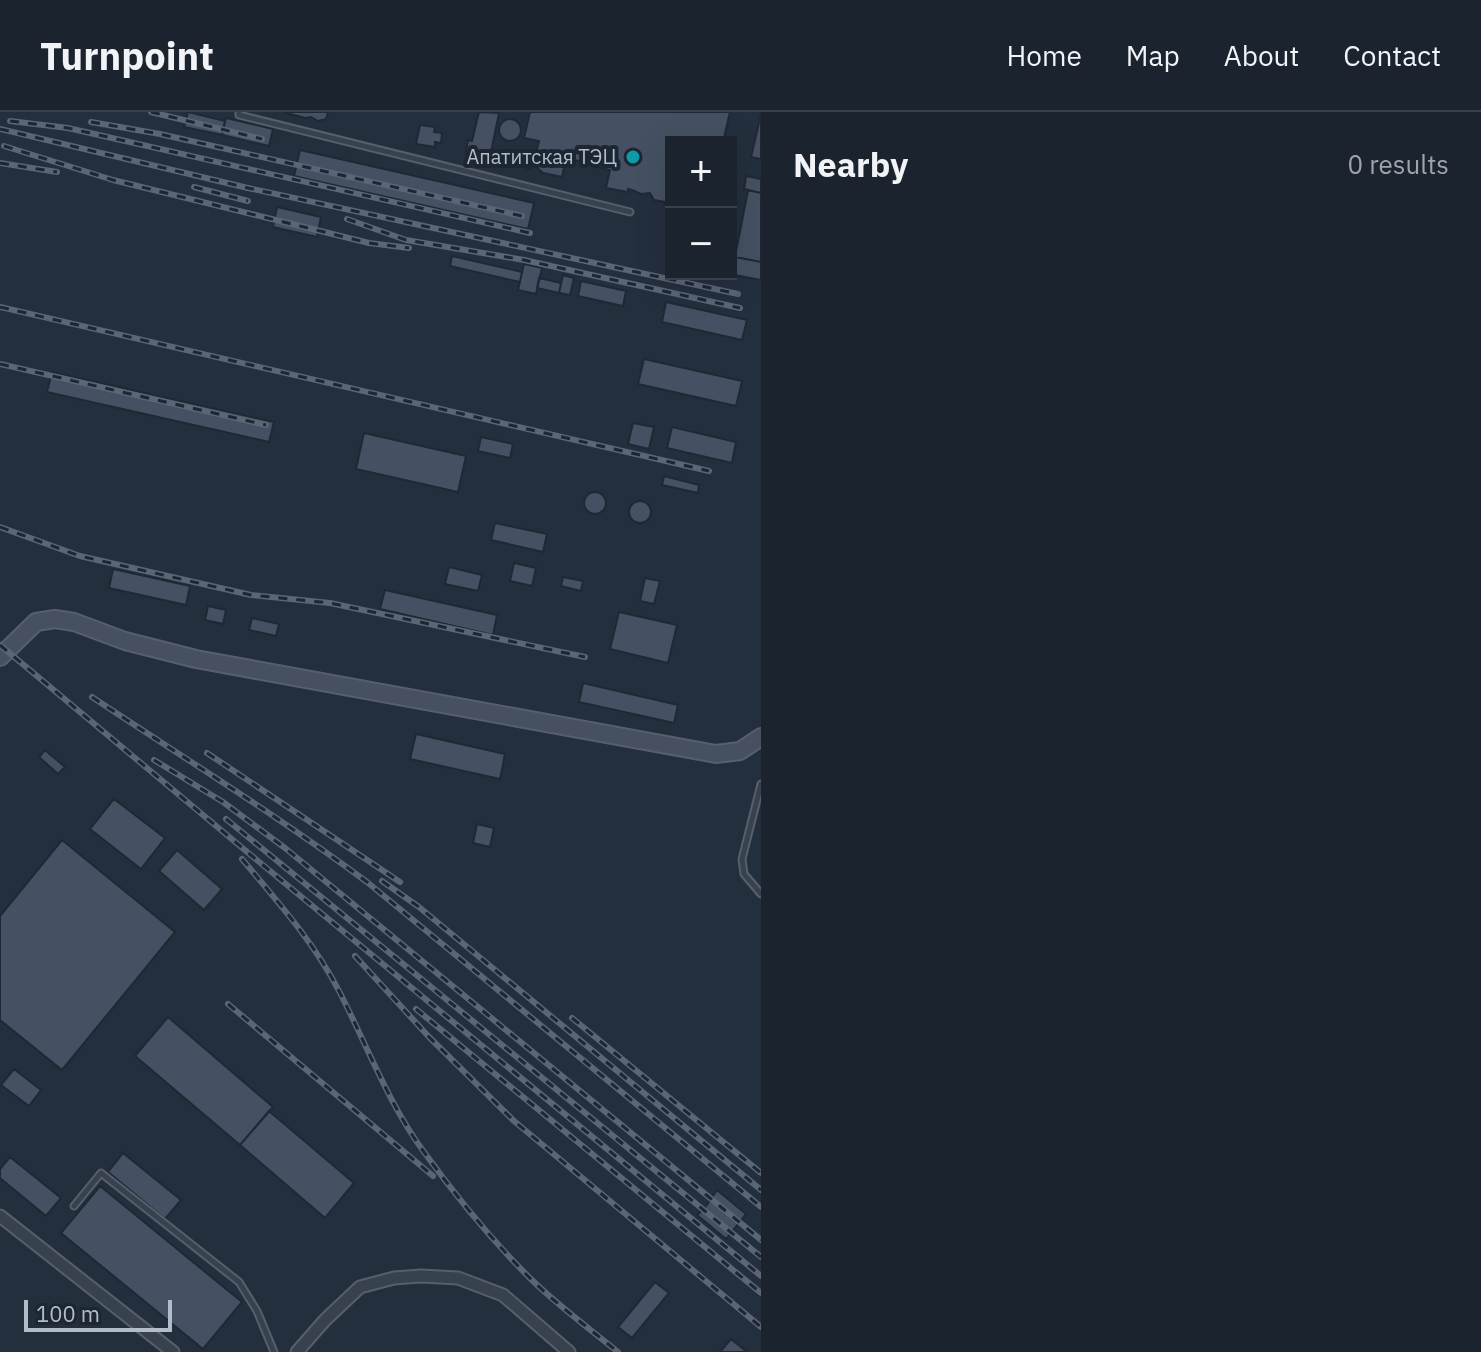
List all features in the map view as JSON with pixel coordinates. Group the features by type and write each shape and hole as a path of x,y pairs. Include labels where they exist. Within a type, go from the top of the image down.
{"street":[{"path":"0,657 36,622 55,619 196,659 716,754 740,751 761,737"},
{"path":"0,1216 173,1352"},
{"path":"297,1352 360,1287 394,1278 421,1276 458,1278 503,1295 569,1352"}],"lane":[{"path":"239,112 239,115 630,212"},
{"path":"761,784 742,859 744,874 761,894"},
{"path":"74,1206 101,1173 239,1282 257,1311 274,1352"}],"building":[{"path":"188,112 225,121 222,135 184,127"},
{"path":"283,112 328,112 326,119 318,121"},
{"path":"479,112 499,113 490,157 466,152"},
{"name":"Апатитская ТЭЦ","path":"530,112 730,112 724,136 665,136 665,202 654,200 650,193 606,188 610,170 596,167 596,155 588,154 586,162 566,159 562,177 543,173 535,166 528,169 521,165 519,158 525,152 537,161 552,161 553,156 536,153 539,141 524,138"},
{"path":"761,114 761,159 751,157"},
{"path":"226,118 273,129 269,146 222,135"},
{"path":"510,119 518,122 521,130 518,138 510,141 502,138 499,130 502,122"},
{"path":"420,125 435,127 434,132 442,133 441,143 435,142 435,147 416,144"},
{"path":"300,150 534,203 528,229 294,176"},
{"path":"746,176 761,179 761,193 744,189"},
{"path":"748,190 761,193 761,262 737,257"},
{"path":"277,207 321,217 317,237 273,227"},
{"path":"452,256 522,272 520,282 450,266"},
{"path":"737,257 761,262 761,280 737,276"},
{"path":"524,264 542,268 536,294 518,290"},
{"path":"563,275 574,278 570,295 559,293"},
{"path":"539,278 561,283 559,293 537,288"},
{"path":"581,281 626,291 623,306 578,296"},
{"path":"666,302 747,320 742,340 662,322"},
{"path":"644,359 742,381 736,406 638,384"},
{"path":"52,372 274,422 269,442 47,392"},
{"path":"633,423 654,427 649,449 628,444"},
{"path":"672,427 736,442 732,463 667,448"},
{"path":"364,433 466,456 458,492 356,469"},
{"path":"481,437 513,444 510,458 478,451"},
{"path":"664,476 699,485 698,493 662,485"},
{"path":"595,492 603,495 606,503 603,511 595,514 587,511 584,503 587,495"},
{"path":"640,501 648,504 651,512 648,520 640,523 632,520 629,512 632,504"},
{"path":"495,523 547,534 543,552 491,540"},
{"path":"514,563 536,568 532,586 510,581"},
{"path":"449,567 482,575 478,591 445,584"},
{"path":"113,569 190,586 186,605 109,588"},
{"path":"563,577 583,581 581,591 561,586"},
{"path":"645,578 660,581 654,604 640,601"},
{"path":"385,590 497,615 493,635 380,609"},
{"path":"208,606 226,610 223,624 205,620"},
{"path":"619,612 677,625 668,663 610,649"},
{"path":"252,618 279,624 276,636 249,630"},
{"path":"583,683 678,705 674,723 579,702"},
{"path":"416,734 505,754 500,779 410,759"},
{"path":"45,750 65,767 58,774 39,757"},
{"path":"114,799 165,838 141,869 90,829"},
{"path":"477,824 494,828 490,847 473,843"},
{"path":"62,840 175,932 62,1070 0,1020 0,916"},
{"path":"177,850 222,889 204,910 159,871"},
{"path":"168,1017 273,1107 240,1145 135,1056"},
{"path":"14,1069 41,1090 29,1106 1,1085"},
{"path":"269,1111 354,1183 325,1218 240,1145"},
{"path":"123,1153 181,1200 165,1219 108,1172"},
{"path":"10,1157 61,1198 46,1216 0,1178 0,1169"},
{"path":"100,1186 242,1302 203,1349 61,1233"},
{"path":"717,1190 746,1214 726,1239 697,1215"},
{"path":"655,1282 669,1293 632,1338 618,1327"},
{"path":"731,1339 747,1352 720,1352"}],"railway":[{"path":"151,112 262,139"},
{"path":"10,121 68,128 530,233"},
{"path":"91,122 160,134 522,216"},
{"path":"0,129 248,188 738,294"},
{"path":"4,146 113,180 369,243 409,248"},
{"path":"0,163 57,172"},
{"path":"194,187 248,201"},
{"path":"347,219 406,240 524,260 740,308"},
{"path":"0,307 709,471"},
{"path":"0,364 266,425"},
{"path":"0,527 80,556 251,595 330,603 585,657"},
{"path":"0,645 761,1276"},
{"path":"92,697 367,882 761,1207"},
{"path":"207,753 400,882"},
{"path":"154,760 223,802 285,848 761,1240"},
{"path":"226,819 761,1257"},
{"path":"242,859 318,956 339,991 399,1114 436,1168 520,1268 618,1352"},
{"path":"382,881 419,907 761,1190"},
{"path":"355,956 429,1037 514,1121 761,1327"},
{"path":"228,1004 433,1176"},
{"path":"416,1009 761,1293"},
{"path":"572,1018 761,1173"}],"place":[{"name":"Апатитская ТЭЦ","path":"633,157"}]}
